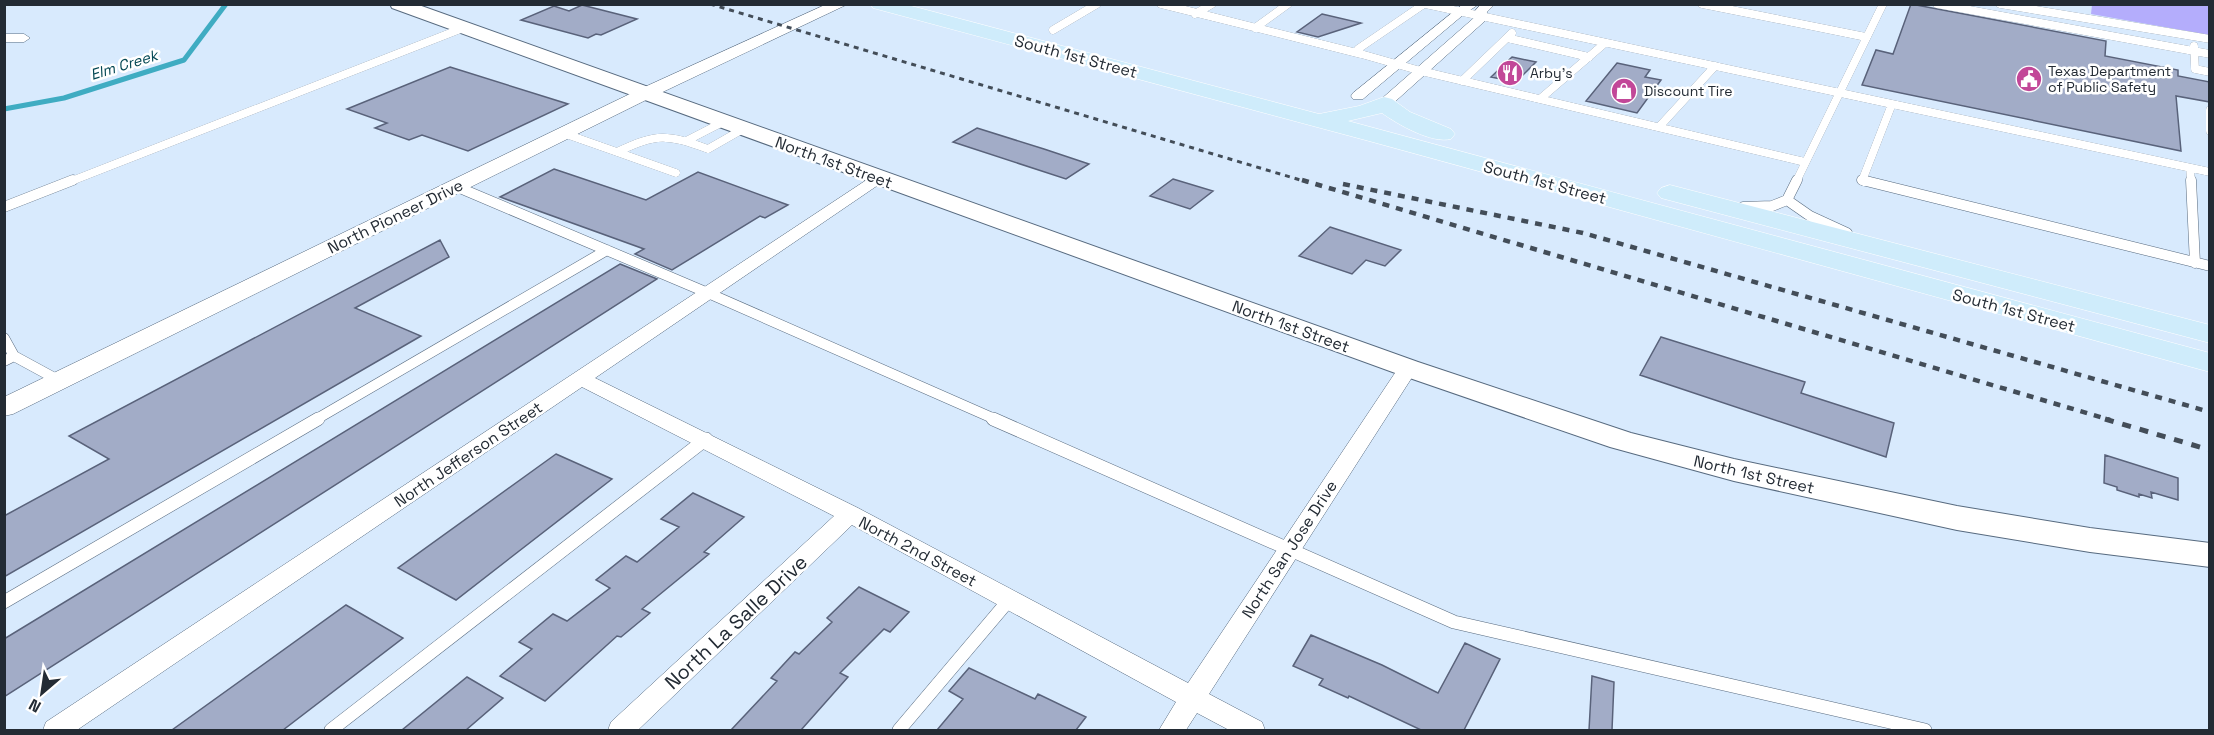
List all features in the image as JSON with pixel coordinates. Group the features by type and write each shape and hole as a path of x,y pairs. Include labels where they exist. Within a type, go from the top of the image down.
{"main road":[{"name":"North 1st Street","path":"398,4 1408,368 1621,440 1734,470 1957,518 2090,540 2210,555"},
{"name":"South 1st Street","path":"880,4 1305,100 1365,107 1443,134 2210,334"},
{"name":"South 1st Street","path":"956,4 1305,100 1377,136 2210,363"},
{"path":"1365,107 1363,122 1377,136"}],"street":[{"name":"North Pioneer Drive","path":"4,408 644,94 841,4"},
{"path":"1365,107 1396,64 1459,12 1473,4"},
{"path":"1365,107 1421,71 1482,17 1481,11 1489,4"},
{"path":"4,38 24,38"},
{"name":"North Jefferson Street","path":"56,730 879,178"},
{"name":"North San Jose Drive","path":"1172,730 1408,368"},
{"name":"North 2nd Street","path":"581,378 706,439 850,514 1252,730"},
{"name":"North La Salle Drive","path":"621,730 850,514"}],"lane":[{"path":"1053,30 1097,4"},
{"path":"1161,4 1421,71 1805,162"},
{"path":"1195,14 1212,4"},
{"path":"1256,28 1288,4"},
{"path":"1361,54 1358,49 1424,4 2210,172"},
{"path":"1702,4 1866,37"},
{"path":"1719,206 1772,206 1787,200 1883,4"},
{"path":"1937,4 2210,54"},
{"path":"2000,4 2113,25 2210,39"},
{"path":"1462,81 1521,25"},
{"path":"4,207 463,28"},
{"path":"2193,36 2195,69 2210,72"},
{"path":"1507,38 1589,57"},
{"path":"1540,99 1605,43"},
{"path":"1659,127 1716,66"},
{"path":"1892,104 1862,181 2210,266"},
{"path":"2210,110 2210,131"},
{"path":"617,152 658,135 670,136 708,149 733,126"},
{"path":"686,141 733,126"},
{"path":"563,134 676,173"},
{"path":"2190,168 2196,263"},
{"path":"456,186 708,293 1454,622 1575,653 1925,730"},
{"path":"1787,200 1810,216 1839,230 1914,257"},
{"path":"4,602 607,250"},
{"path":"4,338 9,358 60,381"},
{"path":"331,730 706,439"},
{"path":"899,730 1010,600"}],"shaded area":[{"path":"2092,5 2209,5 2209,35 2091,14"}],"building":[{"name":"Texas Department of Public Safety","path":"1911,4 2106,41 2105,56 2178,70 2178,76 2210,82 2210,102 2176,96 2181,151 1862,85 1876,50 1893,54"},
{"path":"582,5 637,19 601,35 596,34 588,38 521,20 554,6 569,11"},
{"path":"1322,14 1361,23 1318,37 1297,32"},
{"name":"Arby's","path":"1512,57 1536,62 1516,82 1491,77"},
{"name":"Discount Tire","path":"1617,63 1650,70 1645,77 1661,80 1637,113 1586,101"},
{"path":"450,67 568,104 468,151 422,135 409,140 375,128 387,123 347,109"},
{"path":"977,128 1089,164 1066,179 953,142"},
{"path":"554,169 646,200 698,172 788,205 765,218 760,216 672,270 635,254 644,249 500,197"},
{"path":"1173,179 1213,191 1190,209 1150,196"},
{"path":"1330,227 1401,250 1385,266 1366,260 1352,274 1299,256"},
{"path":"440,240 449,257 355,308 421,336 4,577 4,516 109,459 69,436"},
{"path":"620,264 657,279 4,697 4,639"},
{"path":"1661,337 1805,382 1801,393 1894,423 1886,457 1640,375"},
{"path":"556,454 612,479 456,600 398,568"},
{"path":"2105,455 2178,478 2178,500 2151,492 2152,498 2139,494 2139,497 2104,483"},
{"path":"693,493 744,517 704,552 709,554 642,609 650,613 621,637 617,636 545,701 500,676 532,649 519,642 553,614 567,621 610,588 596,580 626,556 637,562 679,527 661,519"},
{"path":"859,587 909,612 890,632 884,629 840,673 848,677 801,730 731,730 777,681 771,678 795,652 799,654 832,622 827,618"},
{"path":"346,605 403,638 283,730 172,730"},
{"path":"1311,635 1382,665 1438,693 1465,643 1500,659 1464,730 1421,730 1349,696 1348,698 1319,685 1323,679 1293,666"},
{"path":"969,668 1035,699 1038,694 1086,717 1076,730 937,730 963,699 949,691"},
{"path":"1592,676 1614,682 1612,730 1589,730"},
{"path":"467,677 503,698 466,730 402,730"}],"waterway":[{"name":"Elm Creek","path":"4,109 64,98 184,60 226,4"}],"railway":[{"path":"710,4 1307,182"},
{"path":"1302,180 2110,420"},
{"path":"1343,184 1583,233 2210,412"},
{"path":"2105,419 2210,450"}],"place":[{"name":"Arby's","path":"1510,73"},
{"name":"Texas Department of Public Safety","path":"2029,79"},
{"name":"Discount Tire","path":"1624,91"}]}
